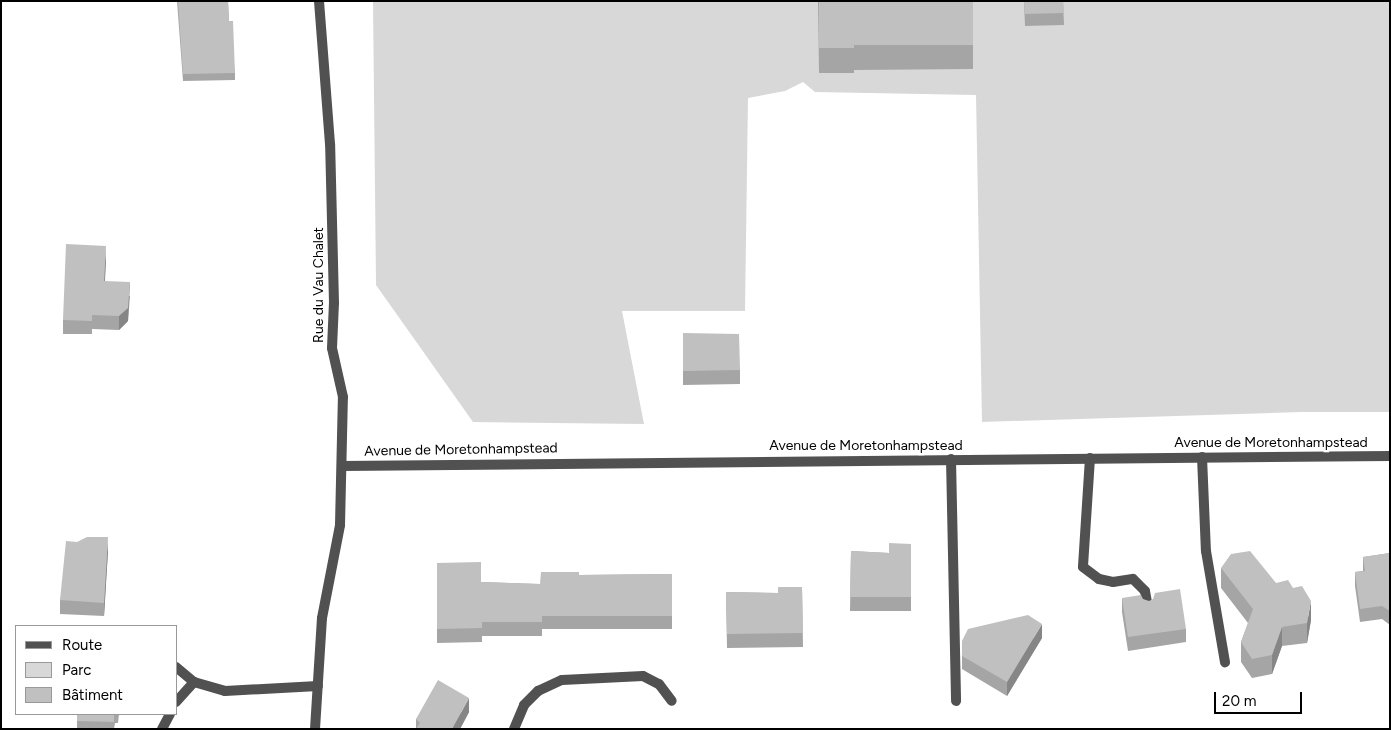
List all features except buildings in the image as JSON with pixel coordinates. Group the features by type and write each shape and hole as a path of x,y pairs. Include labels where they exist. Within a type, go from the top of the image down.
{"street":[{"name":"Rue du Vau Chalet","path":"316,729 322,618 340,525 343,397 332,348 334,302 330,144 319,1"},
{"name":"Avenue de Moretonhampstead","path":"342,466 1390,456"},
{"path":"1202,457 1206,551 1225,662"},
{"path":"1090,458 1083,567 1099,579 1113,582 1133,579 1145,591 1148,608"},
{"path":"951,459 956,701"},
{"path":"178,669 194,682 225,691 318,686"},
{"path":"514,729 524,705 538,690 562,680 644,676 659,684 672,701"},
{"path":"178,700 194,682"},
{"path":"162,729 169,715"}],"green space":[{"path":"373,1 1390,1 1390,412 1301,412 982,422 976,95 815,92 803,82 785,91 748,98 745,311 622,311 644,424 473,422 376,285"}]}
